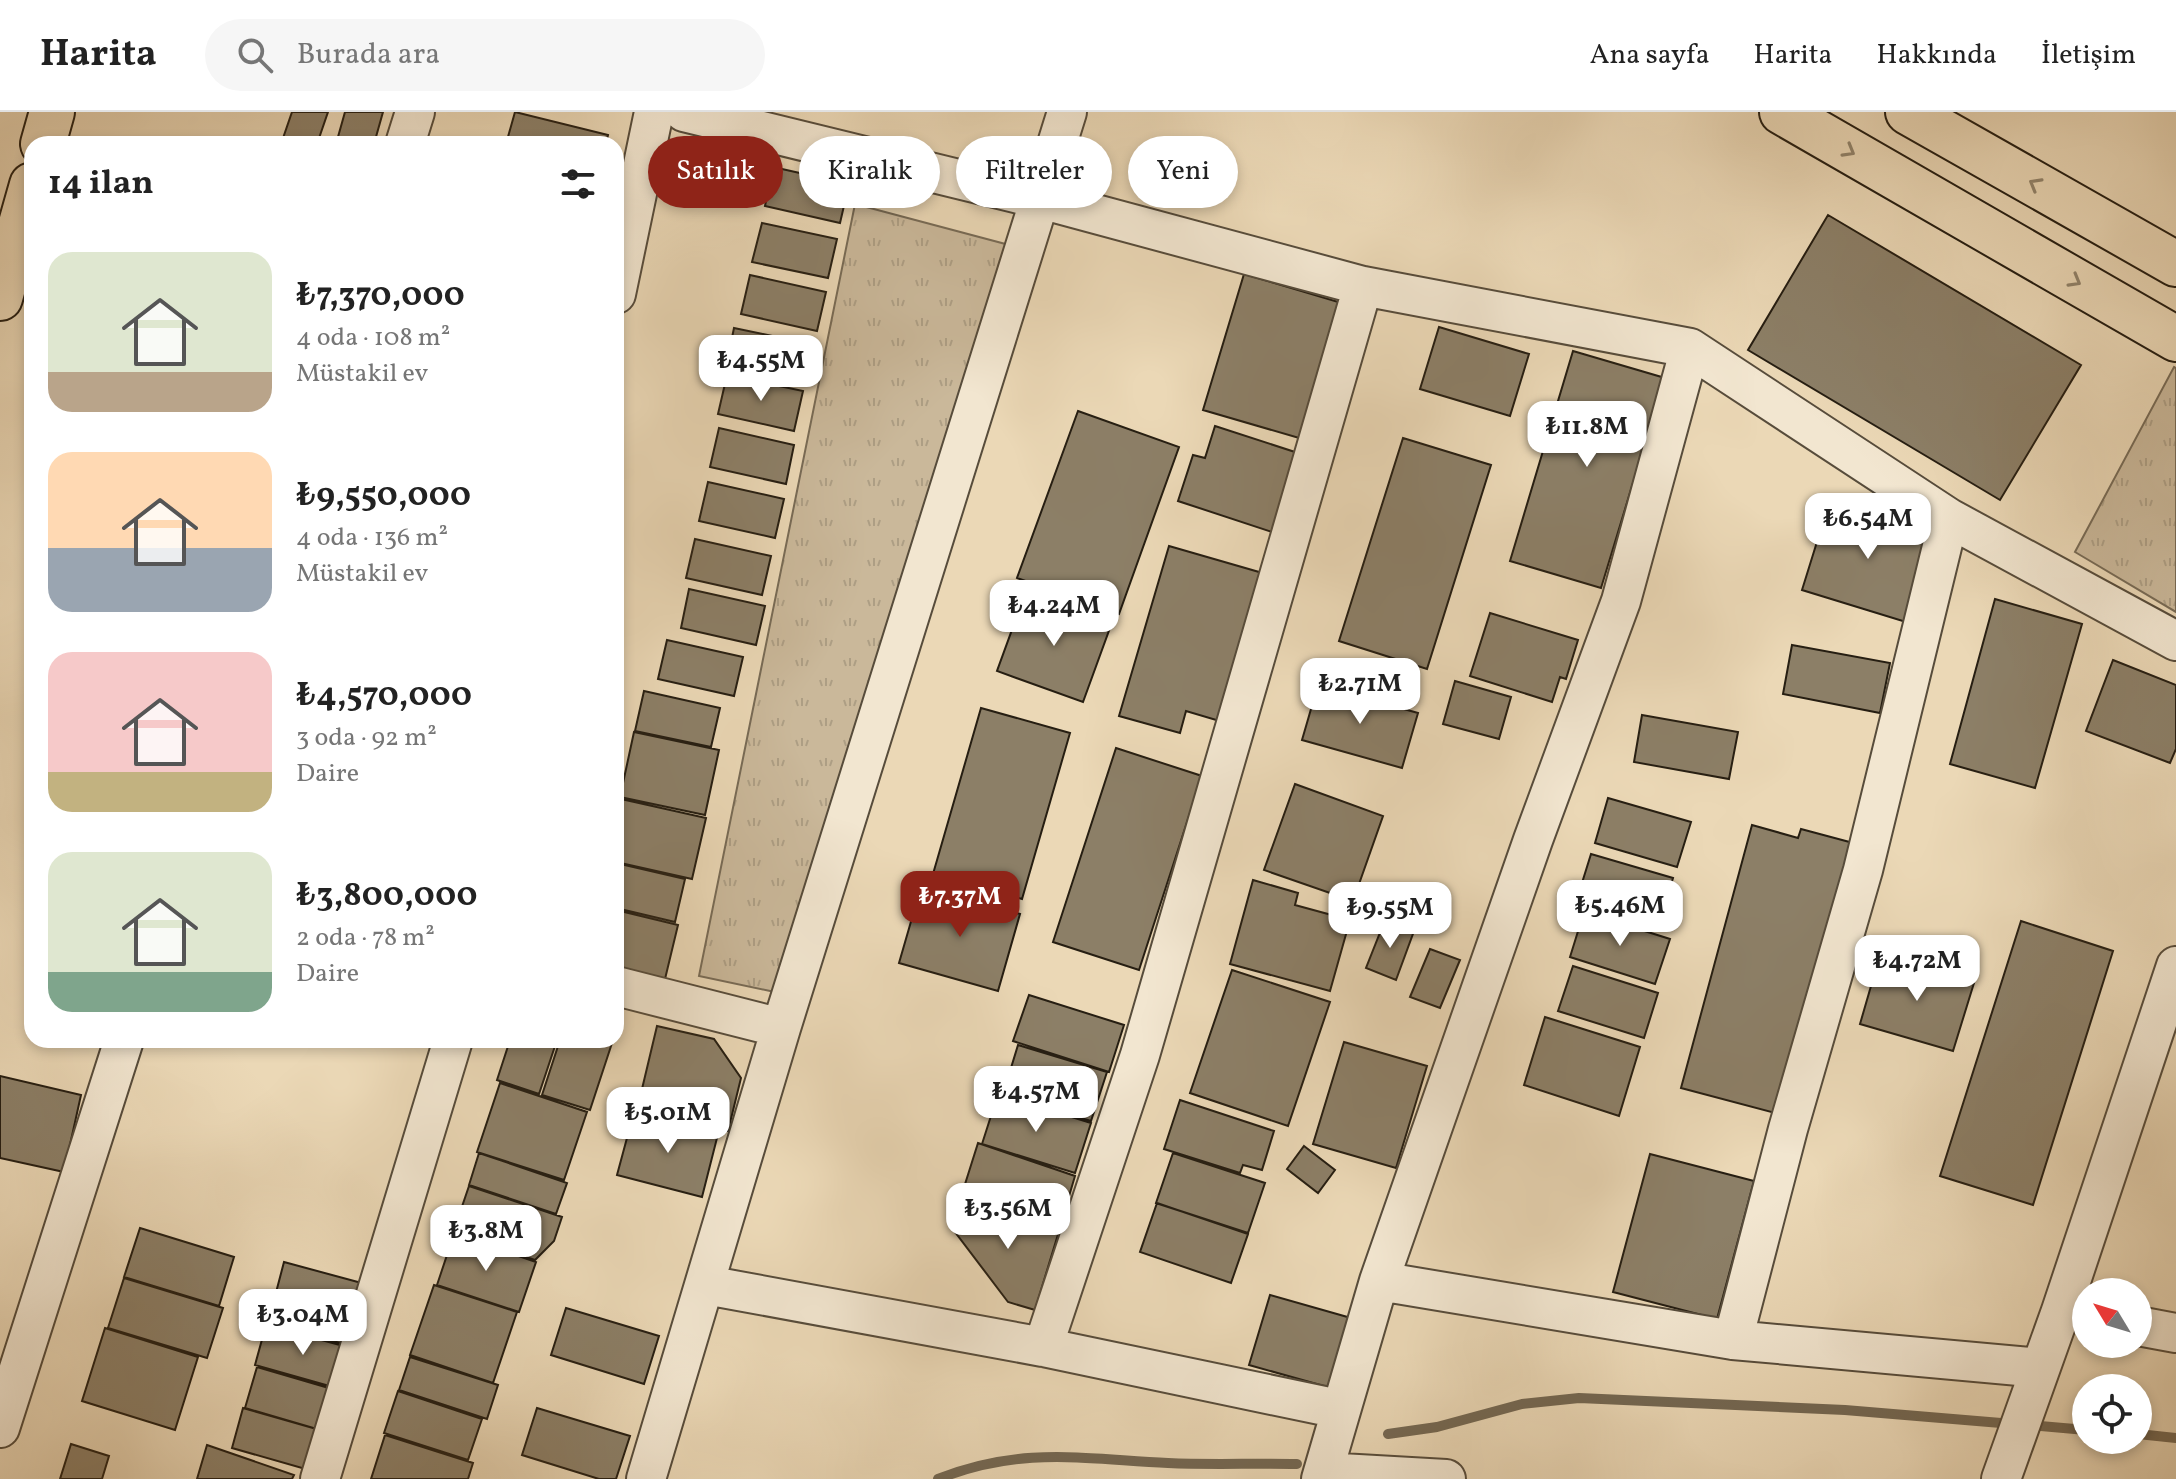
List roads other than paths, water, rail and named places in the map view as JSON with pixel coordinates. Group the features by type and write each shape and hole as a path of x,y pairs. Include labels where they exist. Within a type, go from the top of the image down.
{"main road":[{"path":"45,136 52,112"},
{"path":"1782,112 2176,339"},
{"path":"1908,112 2176,264"},
{"path":"0,298 24,213"}],"street":[{"path":"408,136 415,112"},
{"path":"624,256 654,112"},
{"path":"684,112 956,178"},
{"path":"1060,136 1067,112"},
{"path":"646,1479 781,1028 1037,208"},
{"path":"1073,208 1363,286 1690,348 1949,518 2176,641"},
{"path":"1043,1347 1140,1055 1363,286"},
{"path":"1446,1479 1322,1475 1379,1281 1533,840 1621,601 1690,348"},
{"path":"1733,1340 1788,1129 1863,870 1949,518"},
{"path":"2084,1278 2175,975"},
{"path":"624,988 781,1028"},
{"path":"0,1428 121,1048"},
{"path":"320,1479 451,1048"},
{"path":"1379,1281 1733,1340 2035,1382"},
{"path":"706,1285 1043,1347 1339,1409"},
{"path":"2001,1479 2035,1382 2072,1316"},
{"path":"2152,1329 2176,1333"}],"waterway":[{"path":"1388,1434 1437,1427 1522,1404 1579,1398 1845,1410 2013,1424"},
{"path":"2029,1425 2072,1429"},
{"path":"2152,1435 2176,1438"},
{"path":"938,1479 968,1469 1025,1458 1184,1464 1297,1464"}]}
